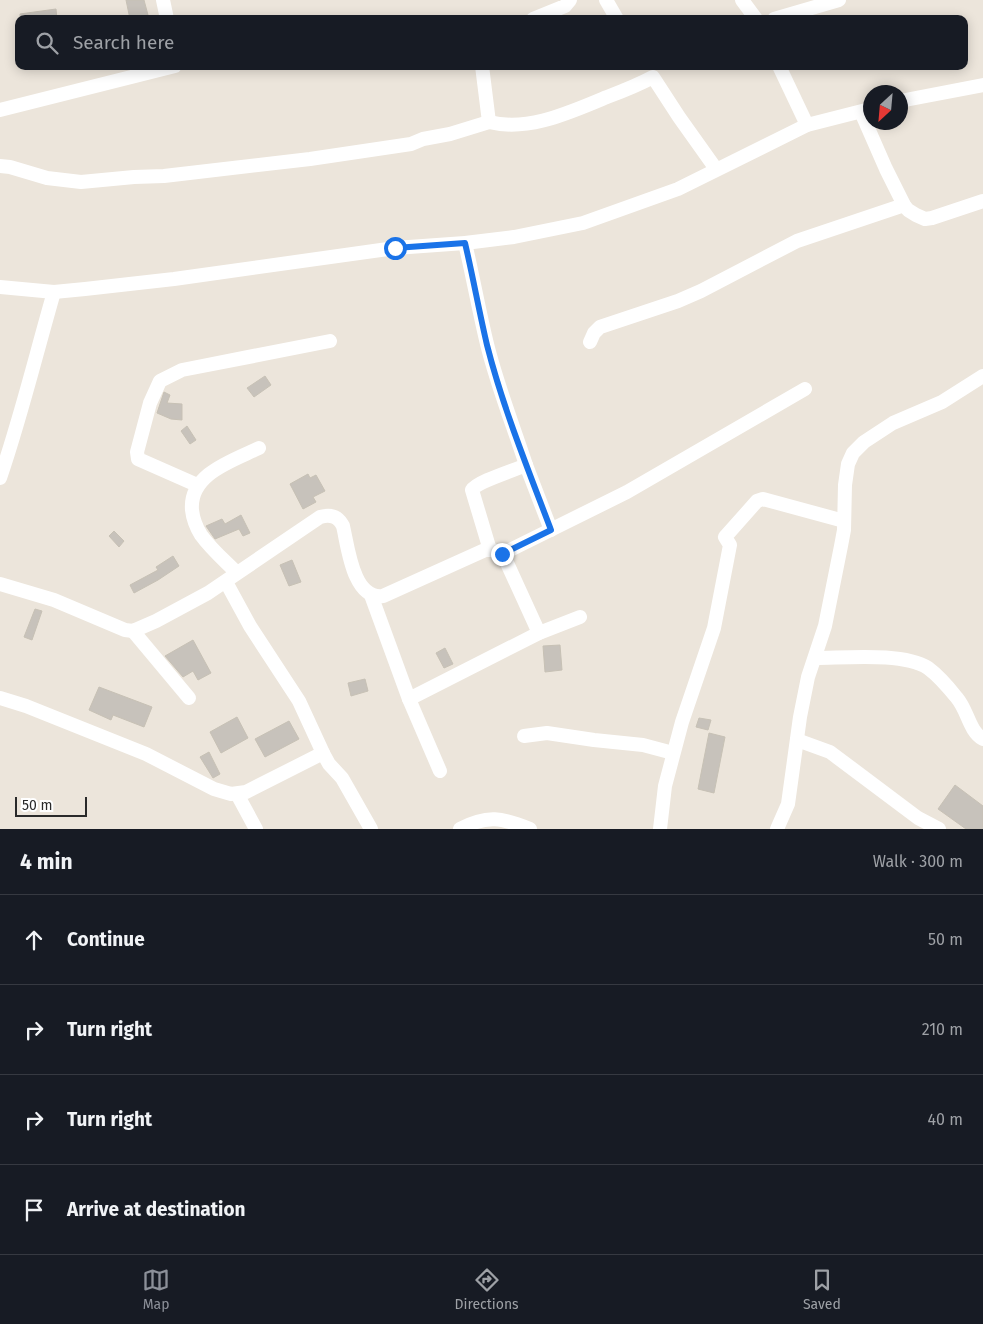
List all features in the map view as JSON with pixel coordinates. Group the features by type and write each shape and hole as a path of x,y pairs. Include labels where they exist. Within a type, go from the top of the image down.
{"street":[{"path":"163,0 166,15"},
{"path":"544,15 565,6 570,0"},
{"path":"606,0 615,15"},
{"path":"742,0 753,15"},
{"path":"787,15 838,0"},
{"path":"0,110 159,70"},
{"path":"482,70 489,122"},
{"path":"781,70 807,125"},
{"path":"0,166 10,167 47,178 81,182 164,176 399,147 489,122 501,125 547,120 630,88 650,71 716,169"},
{"path":"908,99 983,85"},
{"path":"0,287 54,292 174,279 395,248 465,243 523,235 583,223 678,189 807,125 863,111"},
{"path":"873,130 886,169 904,205 916,215 932,218 983,202"},
{"path":"590,342 594,333 600,327 678,301 701,291 796,240 904,205"},
{"path":"465,243 496,377 526,465 551,530"},
{"path":"0,478 14,438 31,369 54,292"},
{"path":"197,485 138,459 137,452 150,403 160,381 182,370 330,341"},
{"path":"777,829 788,804 808,677 827,617 842,546 845,485 848,464 853,453 864,442 893,424 942,402 983,376"},
{"path":"0,584 54,600 125,630 133,631 156,621 226,582 236,572 320,517 331,516 337,518 344,526 352,564 360,585 365,592 371,595 383,596 485,550 496,552 551,530 627,492 805,389"},
{"path":"236,572 207,541 195,524 192,495 197,485 205,477 224,464 259,448"},
{"path":"526,465 477,484 472,490 496,552 539,633"},
{"path":"660,829 665,786 673,753 714,628 730,545 725,537 757,501 763,499 844,521"},
{"path":"226,582 255,634 299,701 329,764 342,778 371,829"},
{"path":"371,595 409,699 440,771"},
{"path":"409,699 539,633 580,617"},
{"path":"133,631 189,698"},
{"path":"815,658 898,658 916,663 928,669 959,700 969,717 976,735 983,740"},
{"path":"0,698 26,706 146,754 214,789 237,794 259,786 324,753"},
{"path":"524,736 547,732 594,740 643,745 673,753"},
{"path":"797,740 830,752 918,818 939,829"},
{"path":"237,794 256,829"},
{"path":"460,829 477,821 493,818 510,821 530,829"}],"building":[{"path":"126,0 144,0 148,15 129,15"},
{"path":"56,9 57,15 20,15"},
{"path":"265,376 271,385 254,397 247,388"},
{"path":"164,392 170,395 167,403 182,404 182,420 171,419 157,413"},
{"path":"187,426 196,440 190,444 181,431"},
{"path":"308,474 310,478 316,475 325,491 313,497 316,502 303,509 290,484"},
{"path":"241,515 250,533 243,536 239,529 215,539 206,526 222,519 225,524"},
{"path":"114,531 124,541 119,547 109,536"},
{"path":"173,556 179,566 134,593 130,585 158,570 156,567"},
{"path":"292,560 301,582 289,586 280,565"},
{"path":"35,609 42,611 32,640 24,637"},
{"path":"193,640 211,673 198,680 193,671 183,677 165,656"},
{"path":"560,645 562,670 545,672 543,646"},
{"path":"445,648 453,664 444,668 436,653"},
{"path":"365,679 368,691 351,696 348,683"},
{"path":"99,687 152,707 144,727 113,715 111,720 89,710"},
{"path":"237,717 248,738 221,753 210,732"},
{"path":"699,718 711,720 708,730 696,727"},
{"path":"289,721 299,739 265,757 255,739"},
{"path":"709,733 725,737 714,793 698,789"},
{"path":"209,752 220,774 213,778 200,757"},
{"path":"955,785 983,806 983,829 966,829 938,809"}],"route":[{"path":"395,248 465,243 496,377 526,465 551,530 502,554"}]}
